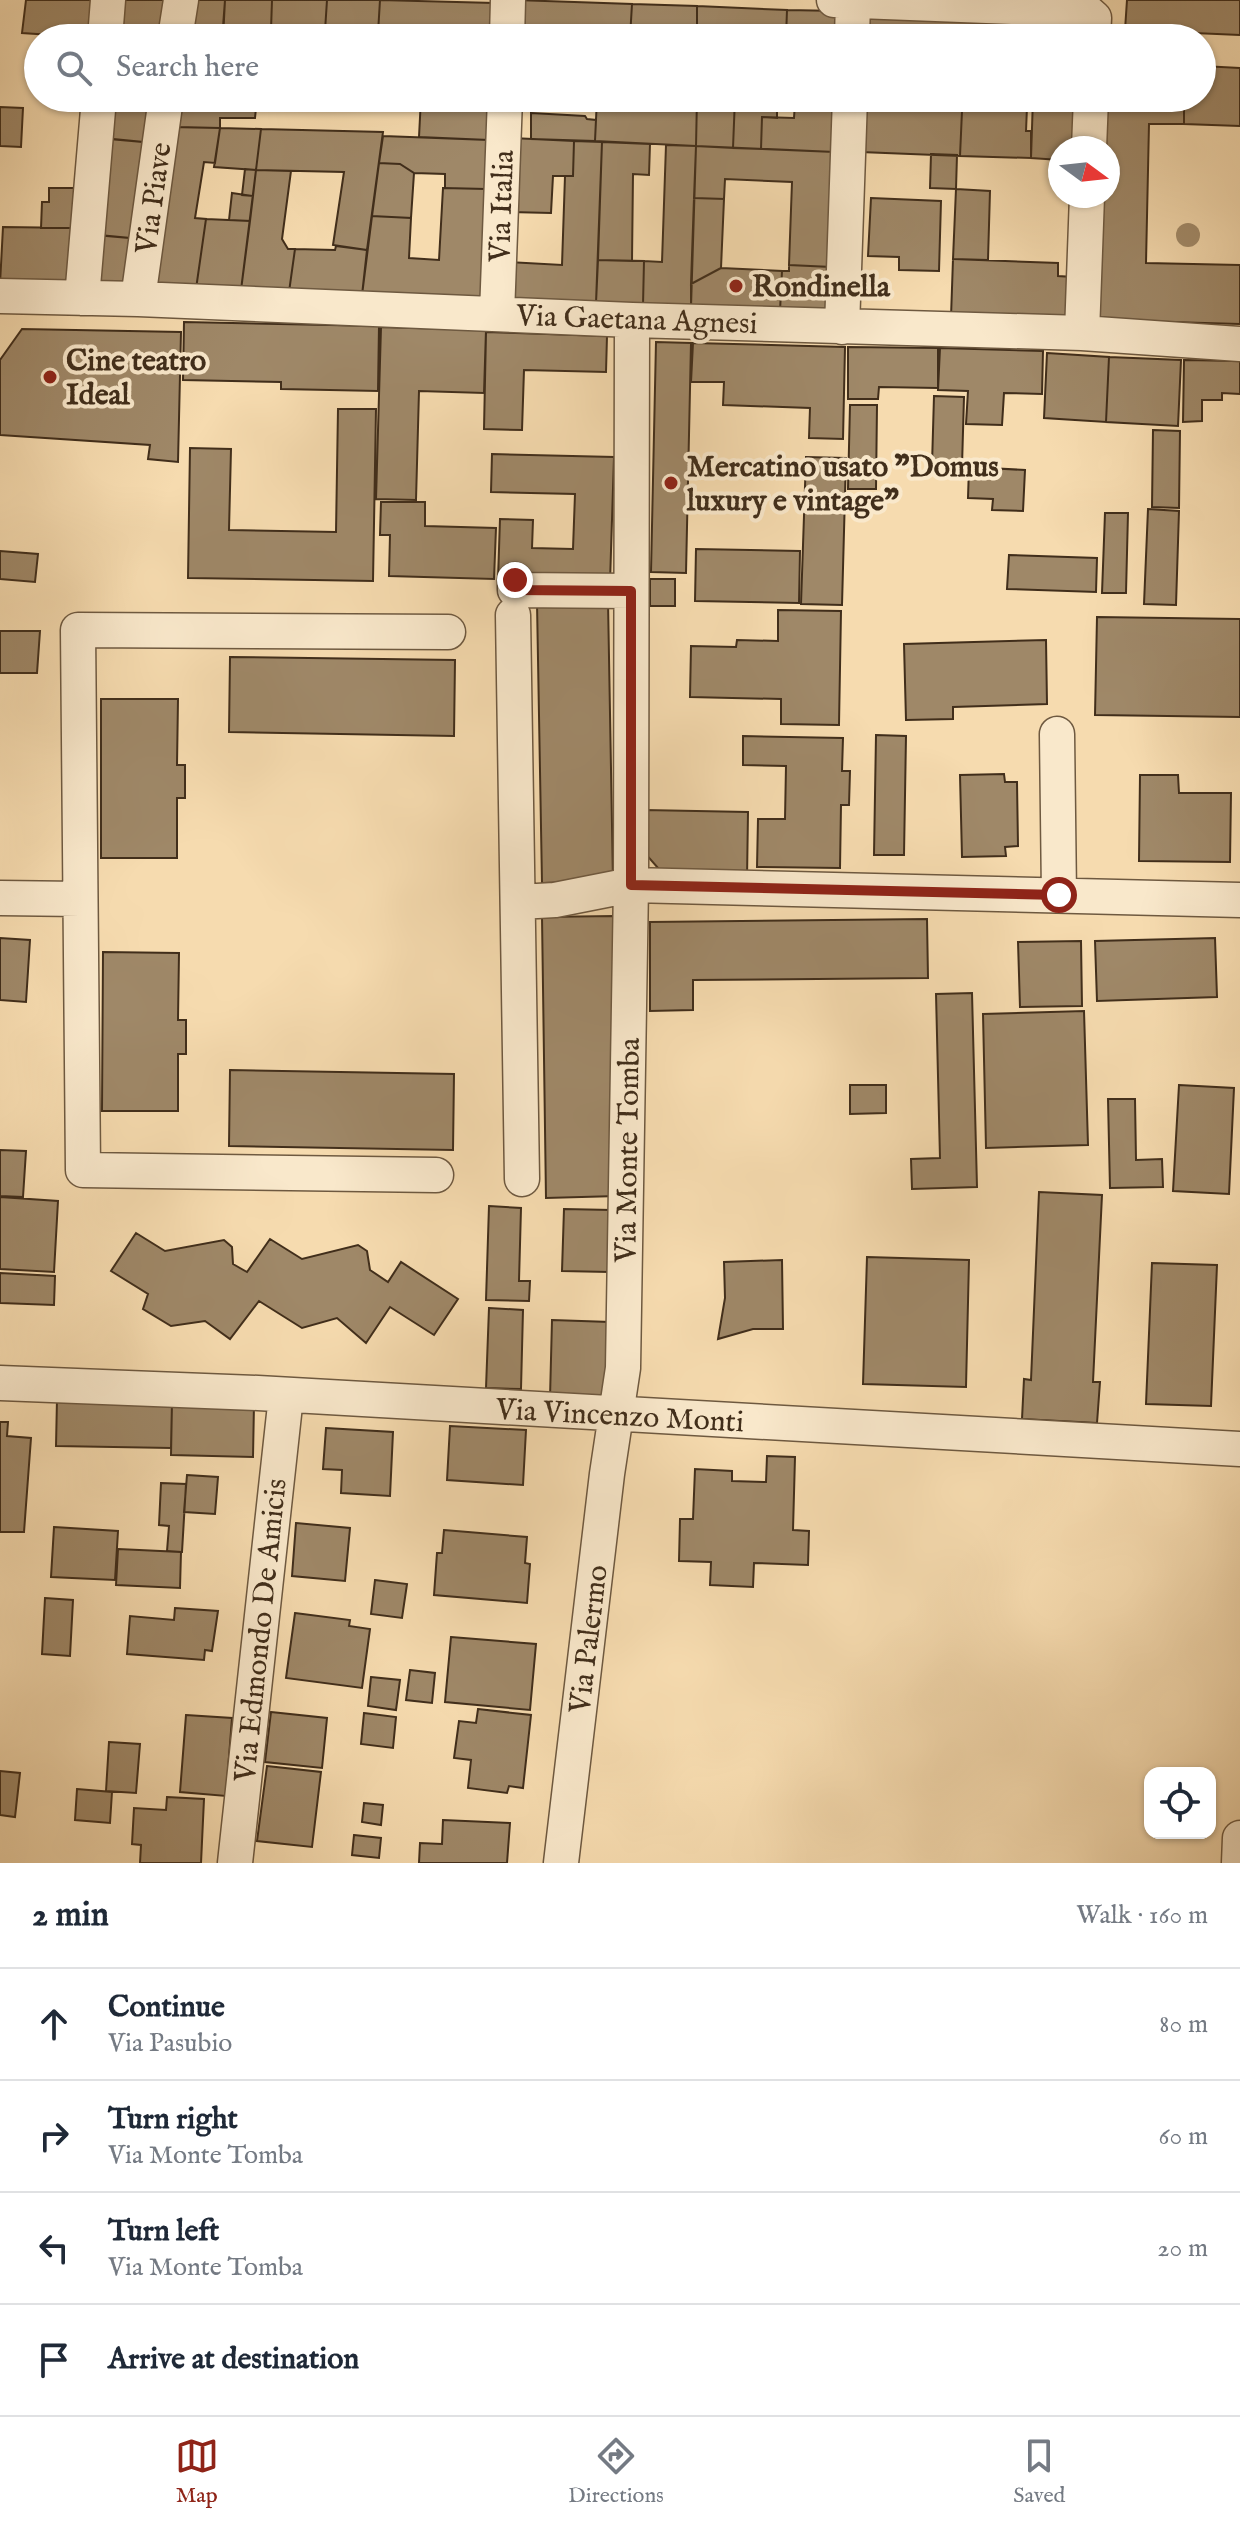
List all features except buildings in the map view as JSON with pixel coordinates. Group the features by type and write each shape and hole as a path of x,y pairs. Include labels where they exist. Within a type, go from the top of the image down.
{"street":[{"path":"106,24 108,0"},
{"path":"177,24 181,0"},
{"path":"507,24 508,0"},
{"path":"834,0 1085,10 1094,18 1094,24"},
{"path":"852,24 853,1"},
{"path":"82,298 98,112"},
{"name":"Via Piave","path":"138,299 164,112"},
{"name":"Via Italia","path":"497,314 504,112"},
{"path":"842,327 850,112"},
{"path":"1089,136 1090,112"},
{"path":"1082,333 1087,208"},
{"name":"Via Gaetana Agnesi","path":"0,296 1082,333 1240,344"},
{"name":"Via Monte Tomba","path":"618,1416 623,1353 631,885 632,320"},
{"path":"515,580 515,590 631,591"},
{"path":"513,615 522,1179"},
{"path":"436,1175 83,1170 78,630 448,632"},
{"path":"1057,734 1059,895"},
{"path":"519,902 555,900 631,885 1240,900"},
{"path":"0,898 80,899"},
{"name":"Via Vincenzo Monti","path":"0,1383 1240,1449"},
{"name":"Via Edmondo De Amicis","path":"235,1863 286,1396"},
{"name":"Via Palermo","path":"561,1863 607,1474 618,1416"},
{"path":"1239,1863 1240,1838"}],"place":[{"name":"Rondinella","path":"736,286"},
{"name":"Cine teatro Ideal","path":"50,377"},
{"name":"Mercatino usato \"Domus luxury e vintage\"","path":"671,483"}],"route":[{"path":"515,580 515,590 631,591 631,885 1059,895"}]}
